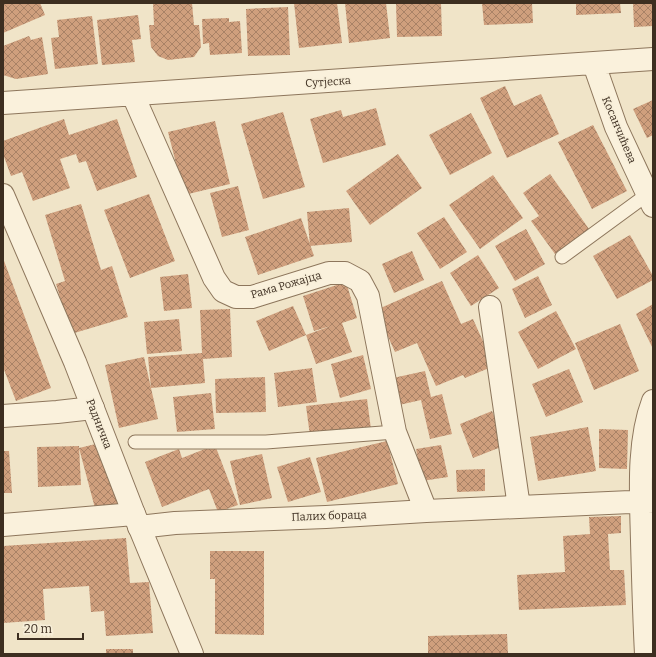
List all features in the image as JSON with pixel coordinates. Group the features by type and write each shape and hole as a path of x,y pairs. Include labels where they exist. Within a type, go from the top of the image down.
{"street":[{"name":"Сутјеска","path":"3,103 653,60"},
{"name":"Косанчићева","path":"594,64 616,127 650,200"},
{"name":"Рама Рожајца","path":"133,95 214,278 223,291 236,297 252,297 329,273 345,273 360,281 368,296 395,432 426,511"},
{"name":"Радничка","path":"3,195 75,362 136,520 192,654"},
{"path":"490,307 519,507"},
{"path":"646,654 644,596 647,501 641,473 643,445 653,401"},
{"path":"3,416 93,408"},
{"name":"Палих бораца","path":"3,526 136,520 174,523 647,501"}],"lane":[{"name":"Косанчићева","path":"562,257 650,200"},
{"path":"136,442 266,442 395,432"}],"building":[{"path":"3,3 40,3 45,15 3,33"},
{"path":"153,3 192,3 194,25 199,25 201,47 194,57 168,60 158,56 151,47 149,25 154,25"},
{"path":"294,3 337,3 342,43 299,48"},
{"path":"345,3 386,3 390,38 349,43"},
{"path":"396,3 441,3 442,36 397,37"},
{"path":"482,3 532,3 533,23 484,25"},
{"path":"576,3 620,3 621,13 576,15"},
{"path":"633,3 653,3 653,26 634,27"},
{"path":"288,7 290,55 248,56 246,9"},
{"path":"138,15 141,39 132,40 135,62 102,65 97,20"},
{"path":"92,16 98,64 55,69 51,38 59,37 57,20"},
{"path":"229,18 229,22 240,21 242,53 210,55 209,43 203,44 202,19"},
{"path":"29,36 31,40 42,37 48,74 16,79 3,75 3,46"},
{"path":"505,86 514,106 541,94 559,134 507,158 480,98"},
{"path":"653,100 653,135 647,138 633,109"},
{"path":"376,108 386,145 323,163 310,119 341,110 343,117"},
{"path":"283,112 305,187 263,199 241,124"},
{"path":"471,113 492,153 450,175 429,135"},
{"path":"64,119 69,135 117,119 137,177 97,191 86,161 79,163 76,154 60,159 70,188 33,201 22,172 11,176 3,154 3,141"},
{"path":"215,121 230,184 184,195 168,132"},
{"path":"593,125 627,191 592,209 558,142"},
{"path":"398,154 422,188 370,225 346,191"},
{"path":"550,174 589,229 555,254 531,221 539,216 523,193"},
{"path":"493,175 523,218 480,249 449,205"},
{"path":"238,186 249,230 222,237 210,193"},
{"path":"149,194 175,261 130,278 104,210"},
{"path":"81,204 101,270 112,266 128,317 71,334 56,284 65,281 45,215"},
{"path":"349,208 352,242 310,246 307,212"},
{"path":"444,217 467,252 440,269 417,233"},
{"path":"301,218 314,256 258,275 245,237"},
{"path":"526,229 545,264 515,281 495,246"},
{"path":"630,235 653,276 653,280 617,299 593,256"},
{"path":"412,251 424,280 394,293 382,264"},
{"path":"478,255 499,288 471,306 450,273"},
{"path":"3,258 51,388 16,401 3,367"},
{"path":"188,274 192,308 164,311 160,277"},
{"path":"538,276 552,305 525,318 512,289"},
{"path":"442,281 461,324 473,319 494,366 465,378 463,375 436,386 417,343 395,352 376,310"},
{"path":"346,282 357,318 342,323 352,352 316,364 306,335 331,326 314,331 303,296"},
{"path":"653,304 653,349 636,314"},
{"path":"293,306 306,335 269,351 256,321"},
{"path":"230,309 232,357 203,359 205,383 151,388 148,357 202,353 200,310"},
{"path":"556,311 576,349 538,369 518,332"},
{"path":"179,319 182,351 147,354 144,322"},
{"path":"620,324 639,371 594,390 575,343"},
{"path":"363,355 371,389 340,398 331,364"},
{"path":"144,357 158,419 119,428 105,365"},
{"path":"312,368 317,402 278,407 274,373"},
{"path":"569,369 583,402 546,417 532,384"},
{"path":"425,371 431,397 442,394 452,434 430,439 421,400 399,405 393,378"},
{"path":"265,377 266,412 216,413 215,379"},
{"path":"211,393 215,429 177,432 173,397"},
{"path":"367,399 371,429 310,436 306,406"},
{"path":"492,411 506,445 473,458 460,424"},
{"path":"588,427 596,471 538,481 530,437"},
{"path":"599,429 628,430 627,469 599,468"},
{"path":"387,441 398,484 327,502 316,458"},
{"path":"104,442 121,506 96,512 79,448"},
{"path":"215,445 238,505 218,512 209,489 162,507 145,462 179,449 182,458"},
{"path":"441,445 448,477 422,481 416,449"},
{"path":"79,446 81,485 38,487 37,447"},
{"path":"3,451 9,451 12,493 3,493"},
{"path":"262,454 272,498 240,505 230,461"},
{"path":"310,457 321,492 288,502 277,467"},
{"path":"485,469 485,491 457,492 456,470"},
{"path":"621,516 621,533 608,534 610,570 624,570 626,605 519,610 517,575 565,572 563,536 590,534 589,517"},
{"path":"126,538 130,583 149,582 153,633 106,636 104,611 91,612 89,586 43,589 45,620 3,623 3,546"},
{"path":"210,551 264,551 264,635 215,634 215,579 210,579"},
{"path":"507,634 508,654 428,654 428,636"},
{"path":"106,649 133,649 133,654 106,654"}]}
